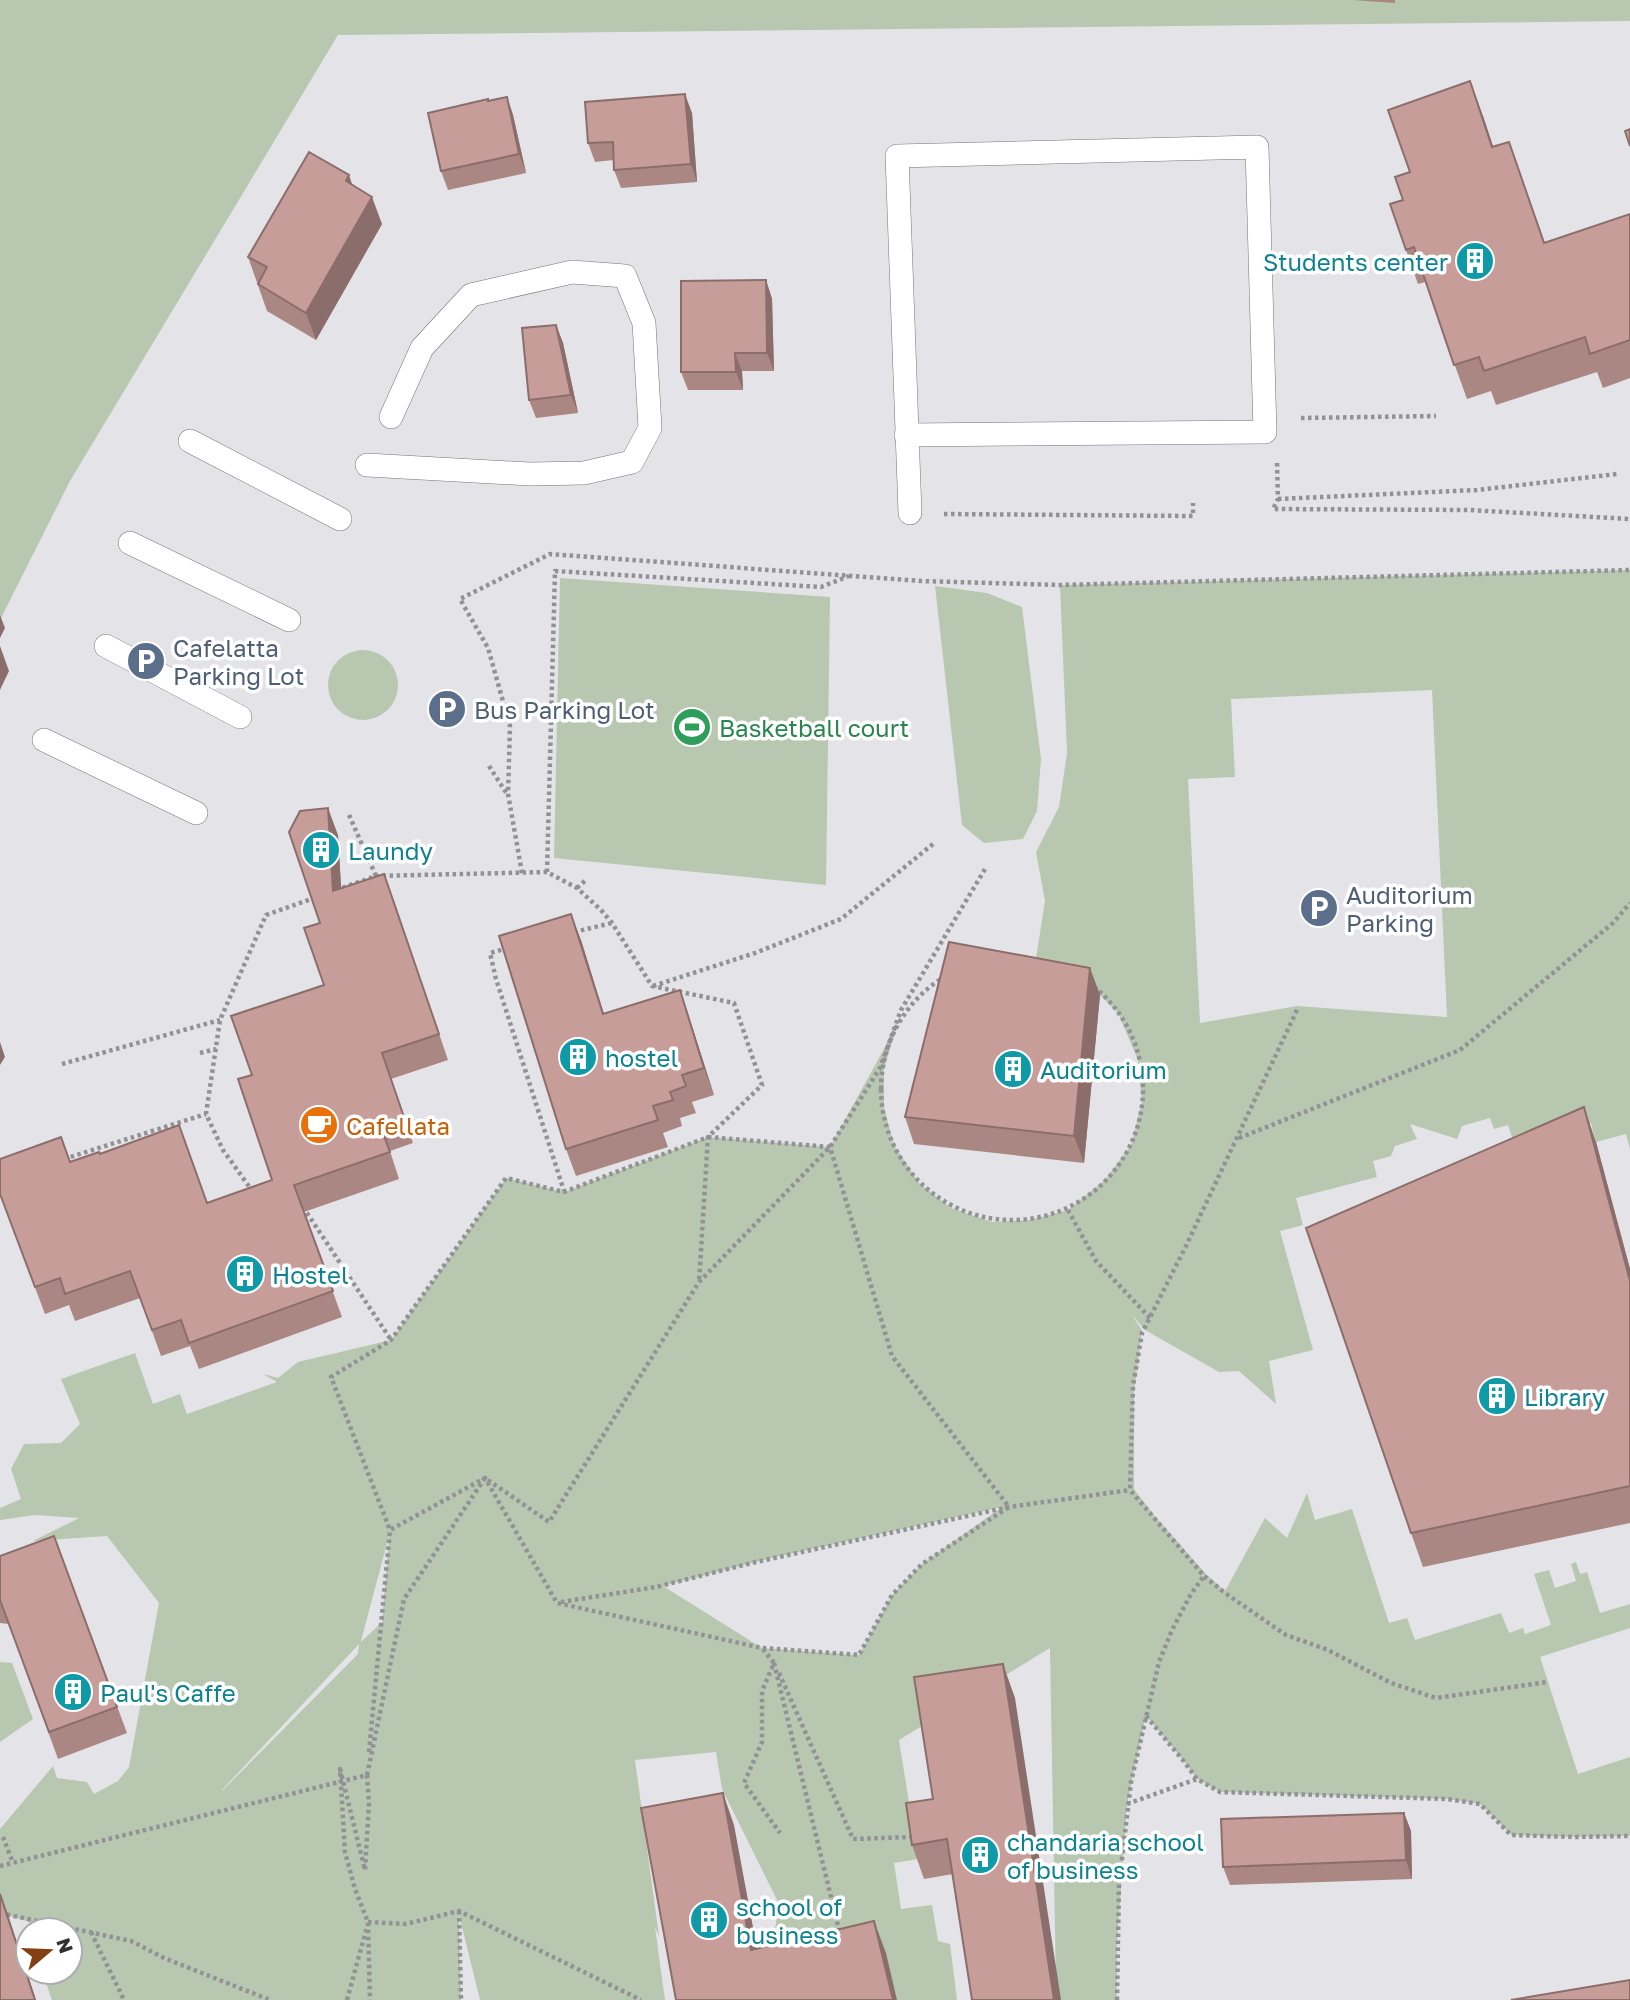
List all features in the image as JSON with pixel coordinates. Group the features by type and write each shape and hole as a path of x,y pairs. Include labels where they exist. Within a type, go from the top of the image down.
{"lane":[{"path":"906,435 1265,432 1257,148 897,156 906,435 910,513"},
{"path":"367,465 529,474 584,473 632,462 650,428 644,323 625,276 572,272 471,295 422,348 391,417"},
{"path":"190,441 340,519"},
{"path":"130,543 289,620"},
{"path":"106,646 240,717"},
{"path":"44,740 196,813"}],"path":[{"path":"1290,418 1436,416"},
{"path":"1277,461 1278,499 1273,509 1469,510 1630,519"},
{"path":"1278,499 1477,490 1617,474"},
{"path":"910,513 982,516 1193,516 1193,503"},
{"path":"522,873 508,794 510,726 488,648 460,599 550,554 922,581 1059,585 1630,570"},
{"path":"547,872 555,571 821,587 851,576"},
{"path":"489,766 508,794"},
{"path":"349,815 376,876"},
{"path":"652,986 755,953 841,919 933,844"},
{"path":"485,1478 549,1522 699,1282 830,1147 880,1068 901,1010 985,869"},
{"path":"327,893 376,876 547,872 577,888 612,923 652,986 734,1003 762,1085 708,1137 564,1192 506,1178 391,1340 331,1377 390,1530 367,1775 369,1804 365,1870 340,1769 345,1852 368,1922 370,2000"},
{"path":"577,888 587,879"},
{"path":"255,1195 223,1150 206,1114 220,1020 266,915 315,898"},
{"path":"1238,1138 1460,1050 1613,923 1630,903"},
{"path":"571,933 612,923"},
{"path":"517,946 490,953 564,1192"},
{"path":"1018,954 1051,962 1090,985 1118,1013 1138,1060 1142,1102 1131,1145 1105,1180 1068,1210 1030,1220 992,1222 951,1208 919,1183 894,1145 884,1108 884,1069 896,1027 922,994 971,961 1018,954"},
{"path":"1297,1010 1238,1138 1142,1333 1133,1386 1130,1490 1204,1576 1286,1635 1328,1650 1391,1683 1436,1698 1547,1682"},
{"path":"62,1064 220,1020"},
{"path":"200,1053 216,1049"},
{"path":"52,1163 206,1114"},
{"path":"708,1137 830,1147"},
{"path":"699,1282 708,1137"},
{"path":"830,1147 892,1356 1009,1507"},
{"path":"302,1203 391,1340"},
{"path":"1068,1210 1096,1261 1151,1318"},
{"path":"485,1478 557,1603 762,1648 859,1655 892,1595 922,1564 1009,1507"},
{"path":"390,1530 485,1478"},
{"path":"367,1775 404,1599 485,1478"},
{"path":"557,1603 656,1587 756,1562 1009,1507 1130,1490"},
{"path":"1117,2000 1119,1884 1127,1804 1159,1662 1172,1630 1204,1576"},
{"path":"762,1648 774,1663 853,1839 911,1837"},
{"path":"774,1663 762,1692 762,1742 744,1783 780,1833"},
{"path":"774,1663 842,1940"},
{"path":"1146,1716 1197,1779 1220,1792 1447,1799 1480,1804 1511,1836 1630,1836"},
{"path":"0,1866 367,1775"},
{"path":"1127,1804 1197,1779"},
{"path":"3,1837 13,1863"},
{"path":"368,1922 406,1924 459,1911 640,2000"},
{"path":"459,1911 461,2000"},
{"path":"0,1913 131,1941 164,1958 270,2000"},
{"path":"347,2000 368,1922"},
{"path":"91,1932 124,2000"}],"green space":[{"path":"0,0 1630,0 1630,21 338,35 70,481 0,620"},
{"path":"1630,570 1630,1149 1626,1134 1596,1142 1591,1123 1514,1143 1508,1125 1494,1129 1490,1118 1462,1126 1457,1139 1410,1124 1417,1139 1395,1146 1391,1156 1373,1161 1377,1177 1296,1198 1303,1225 1280,1231 1313,1350 1269,1361 1276,1404 1239,1371 1219,1372 1145,1330 1131,1314 1142,1330 1134,1392 1134,1489 1207,1575 1225,1591 1265,1518 1287,1538 1307,1493 1315,1520 1352,1509 1389,1623 1407,1618 1415,1640 1501,1613 1509,1633 1523,1628 1525,1634 1551,1625 1534,1574 1549,1570 1555,1588 1576,1581 1571,1564 1576,1562 1580,1574 1587,1572 1600,1613 1630,1604 1630,1628 1540,1657 1578,1774 1630,1757 1630,1836 1511,1835 1480,1804 1447,1799 1220,1792 1197,1779 1146,1716 1127,1804 1117,1944 1117,2000 1058,2000 1050,1648 899,1740 918,1859 894,1863 901,1909 932,1905 938,1941 950,1944 957,2000 764,2000 779,1904 722,1789 716,1752 635,1760 665,2000 480,2000 459,1915 461,2000 52,2000 47,1986 84,1986 84,1916 14,1917 0,1913 0,1829 53,1766 57,1778 87,1782 94,1794 118,1781 129,1767 159,1603 107,1536 33,1541 79,1518 35,1515 0,1520 0,1508 21,1499 11,1469 24,1444 61,1443 80,1424 61,1379 135,1353 153,1404 180,1394 187,1414 277,1382 263,1374 278,1378 298,1362 391,1340 506,1178 564,1192 708,1137 830,1147 896,1027 884,1069 884,1108 894,1145 919,1183 951,1208 992,1222 1030,1220 1068,1210 1105,1180 1131,1145 1142,1102 1138,1060 1118,1013 1090,985 1051,962 1036,958 1045,901 1036,852 1059,807 1067,753 1060,585","holes":["1432,690 1447,1017 1297,1006 1200,1023 1188,779 1235,777 1231,699","1002,1507 922,1564 892,1595 859,1655 762,1648 663,1586 776,1557","389,1536 382,1622 361,1642","359,1644 358,1654 222,1791 222,1790"]},
{"name":"Basketball court","path":"560,578 830,597 826,885 554,858"},
{"path":"935,586 987,593 1022,607 1041,759 1037,811 1023,839 984,843 962,825"},
{"path":"363,650 382,656 392,666 398,685 392,704 382,714 363,720 344,714 334,704 328,685 334,666 344,656"},
{"path":"0,1662 12,1663 33,1719 0,1742"}],"building":[{"name":"Students center","path":"1470,81 1492,147 1509,142 1544,243 1630,214 1630,340 1590,354 1585,337 1484,371 1479,357 1454,365 1414,247 1406,250 1390,204 1403,200 1395,177 1410,172 1388,110"},
{"path":"685,94 691,164 614,170 613,142 588,143 585,102"},
{"path":"507,97 519,154 441,171 428,113"},
{"path":"1630,129 1630,146 1625,131"},
{"path":"309,152 349,175 346,181 372,197 306,313 258,284 267,267 248,257"},
{"path":"766,280 767,353 735,353 736,372 681,372 681,281"},
{"path":"556,325 571,395 529,400 522,328"},
{"path":"328,808 333,891 384,874 439,1034 382,1053 404,1117 380,1125 390,1152 294,1185 333,1291 189,1343 181,1320 152,1330 130,1271 65,1294 60,1278 35,1287 0,1194 0,1159 61,1137 70,1162 179,1125 207,1203 272,1180 238,1079 252,1075 231,1016 324,985 304,928 320,923 289,832 300,811"},
{"name":"hostel","path":"571,914 603,1014 680,990 704,1068 682,1075 686,1086 670,1092 673,1100 653,1106 658,1120 566,1149 499,936"},
{"name":"Auditorium","path":"949,942 1090,968 1074,1136 905,1117"},
{"name":"Library","path":"1584,1107 1630,1281 1630,1486 1411,1533 1306,1228"},
{"name":"Paul's Caffe","path":"54,1536 117,1707 49,1732 0,1600 0,1556"},
{"name":"chandaria school of business","path":"1003,1664 1054,2000 972,2000 947,1839 912,1845 906,1803 933,1799 914,1677"},
{"path":"723,1793 751,1950 874,1921 893,2000 676,2000 641,1808"},
{"path":"1404,1813 1406,1860 1223,1867 1221,1819"},
{"path":"0,1894 14,1936 14,1986 30,1986 35,2000 0,2000"},
{"path":"1630,1980 1630,2000 1511,2000"}],"place":[{"name":"Students center","path":"1475,261"},
{"name":"Cafelatta Parking Lot","path":"146,661"},
{"name":"Bus Parking Lot","path":"447,709"},
{"name":"Basketball court","path":"692,727"},
{"name":"Laundy","path":"321,850"},
{"name":"Auditorium Parking","path":"1319,908"},
{"name":"hostel","path":"578,1057"},
{"name":"Auditorium","path":"1013,1069"},
{"name":"Cafellata","path":"319,1125"},
{"name":"Hostel","path":"245,1274"},
{"name":"Library","path":"1497,1396"},
{"name":"Paul's Caffe","path":"73,1692"},
{"name":"chandaria school of business","path":"980,1855"},
{"name":"school of business","path":"709,1920"}]}
